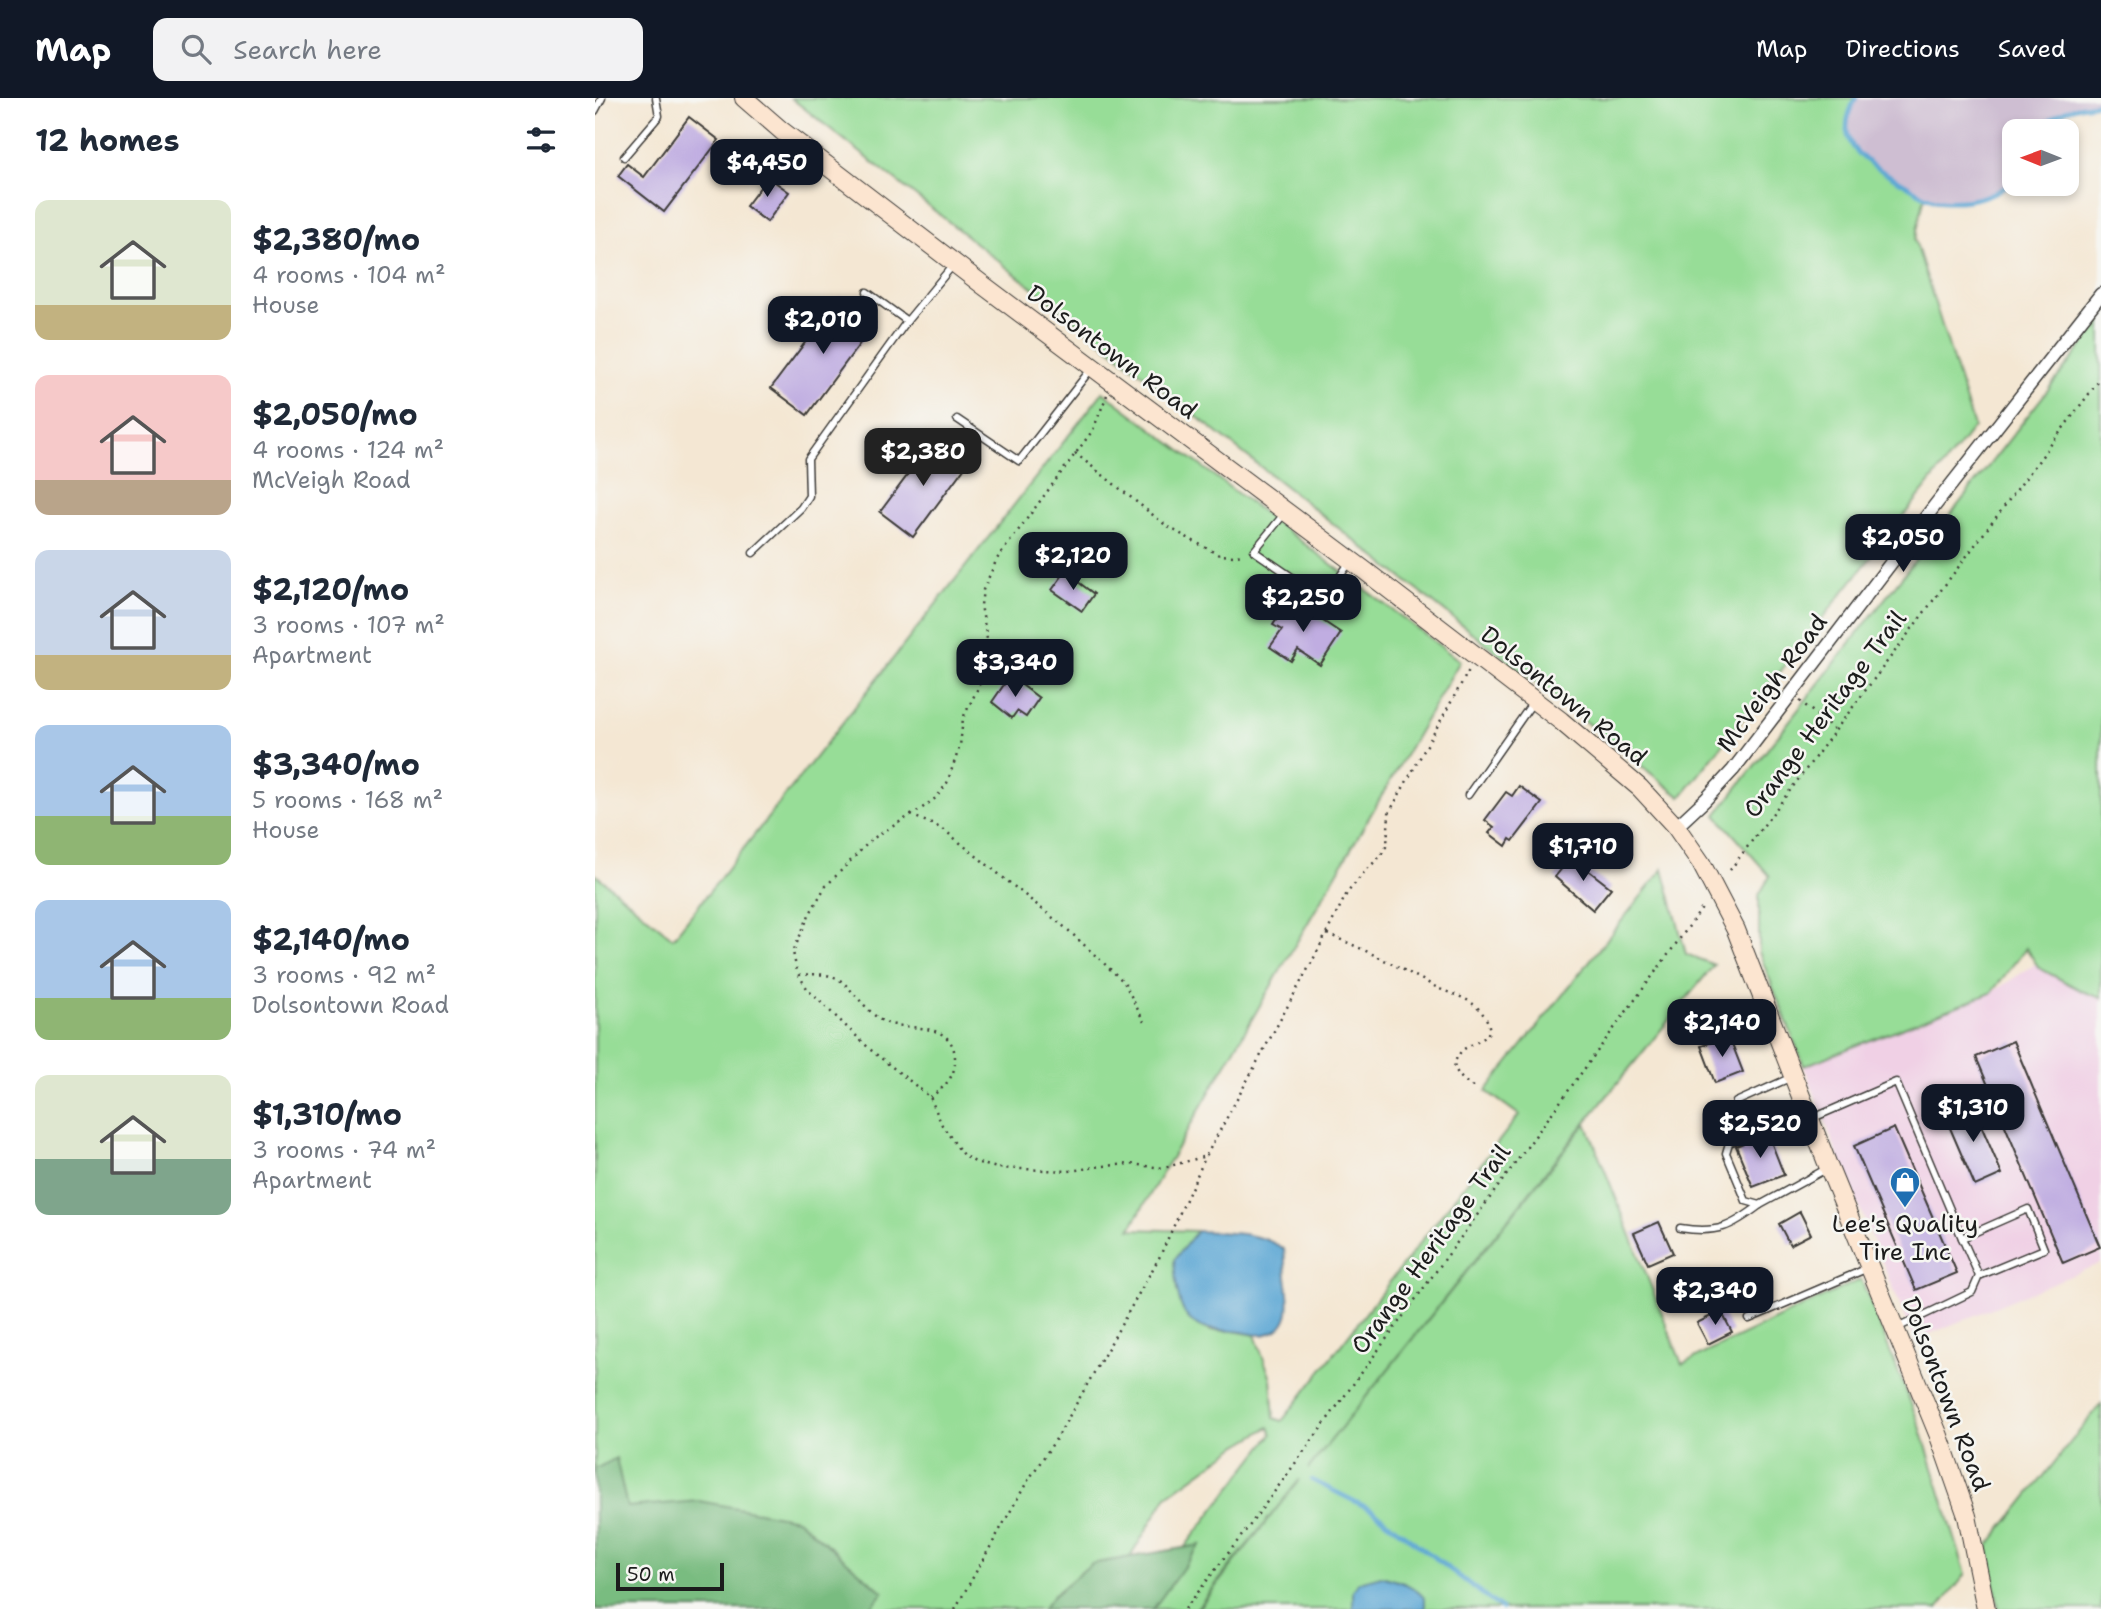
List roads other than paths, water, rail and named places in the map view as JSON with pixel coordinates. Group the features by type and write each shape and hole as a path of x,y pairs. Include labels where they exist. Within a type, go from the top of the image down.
{"street":[{"name":"Dolsontown Road","path":"744,98 782,131 954,263 1534,700 1620,769 1676,827 1701,863 1736,930 1829,1168 1896,1328 1959,1490 1986,1609"},
{"name":"McVeigh Road","path":"1676,827 1733,770 2101,294"}],"lane":[{"path":"595,111 602,98"},
{"path":"624,157 659,116 656,98"},
{"path":"753,553 801,508 809,496 808,459 908,321 954,263"},
{"path":"867,292 908,321"},
{"path":"957,419 1019,461 1092,368"},
{"path":"1286,512 1254,551 1321,597 1326,596 1352,561"},
{"path":"1468,795 1534,700"},
{"path":"1736,1102 1793,1076"},
{"path":"1760,1205 1746,1201 1726,1153 1729,1143 1896,1082 1979,1276"},
{"path":"1680,1228 1702,1232 1734,1225 1760,1205 1829,1168"},
{"path":"1896,1328 1972,1292 1979,1276 2045,1249 2028,1209 1962,1238"},
{"path":"1749,1319 1870,1267"}],"water":[{"path":"1197,1231 1253,1236 1284,1249 1289,1308 1284,1323 1278,1329 1261,1335 1215,1330 1198,1326 1188,1318 1179,1299 1174,1260"},
{"path":"1381,1576 1411,1586 1425,1599 1425,1609 1353,1609 1353,1591 1359,1582"}],"waterway":[{"path":"1856,98 1849,115 1847,129 1850,140 1856,151 1877,168 1922,194 1942,201 1971,200 2002,188"},
{"path":"2051,119 2067,110 2101,103"},
{"path":"1312,1480 1372,1510 1502,1609"}],"place":[{"name":"Lee's Quality Tire Inc","path":"1905,1209"}]}
